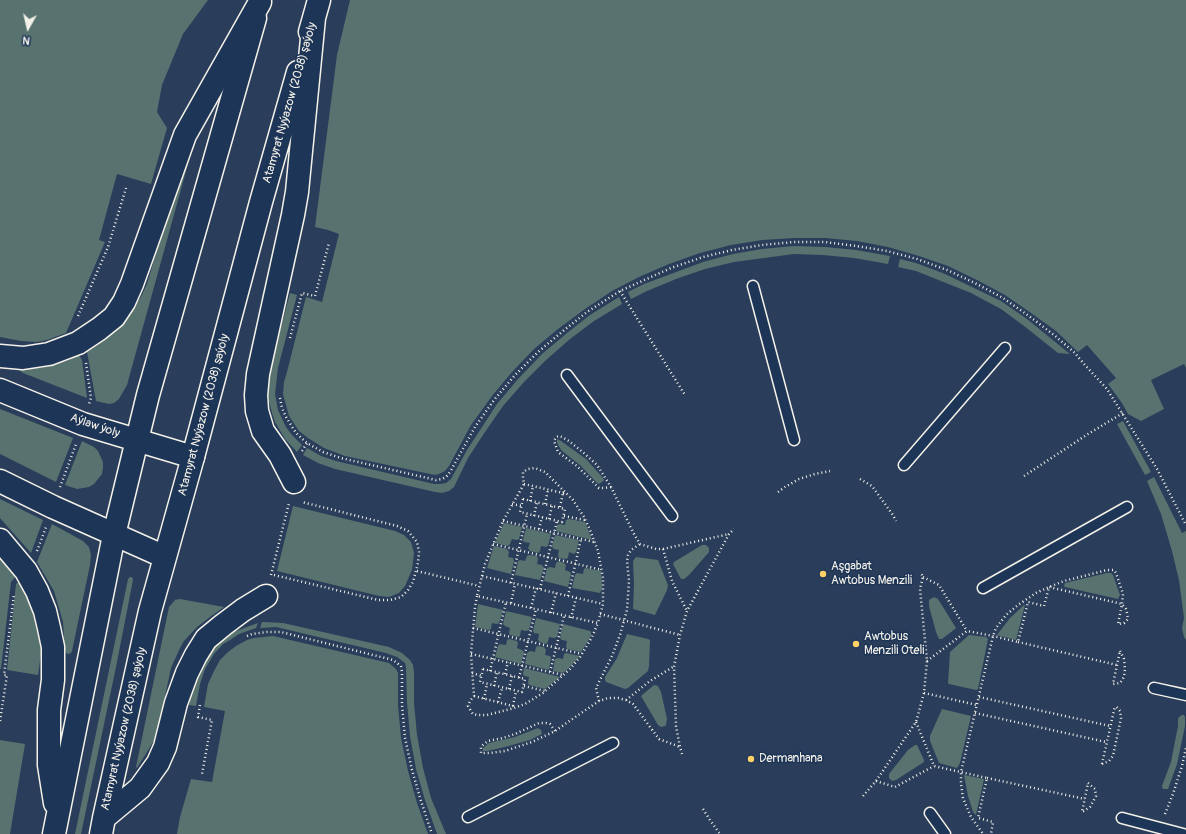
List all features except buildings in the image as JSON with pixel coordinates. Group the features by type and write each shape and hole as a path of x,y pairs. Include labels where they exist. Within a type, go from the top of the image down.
{"main road":[{"path":"0,356 23,358 49,354 78,343 114,317 124,302 132,284 185,135 260,1"},
{"path":"56,825 114,535 136,440 260,1"},
{"path":"294,494 280,455 263,431 257,411 256,395 258,374 297,192 317,9"},
{"name":"Atamyrat Nyýazow (2038) şaýoly","path":"103,826 150,611 261,202 317,9"},
{"name":"Aýlaw ýoly","path":"0,390 84,424 193,457"},
{"path":"0,481 53,507 165,557"},
{"path":"0,540 26,570 37,591 45,611 53,647 53,680 49,710 49,765 56,825"},
{"path":"103,826 140,788 158,763 165,747 176,703 187,673 206,639 268,587"}],"lane":[{"path":"753,286 794,440"},
{"path":"904,465 1005,348"},
{"path":"567,375 672,516"},
{"path":"983,588 1127,507"},
{"path":"1154,688 1186,695"},
{"path":"468,817 613,744"},
{"path":"930,813 945,834"},
{"path":"1122,818 1183,834"}],"path":[{"path":"0,721 7,675 4,674 15,583 34,560 84,424 91,398 85,359 72,328 108,247 126,188"},
{"path":"279,394 282,408 290,425 296,433 307,443 323,452 341,458 436,480 446,477 450,472 475,427 494,400 515,375 538,352 563,331 587,312 620,291 671,268 703,257 732,250 794,242 825,242 856,246 887,251 917,259 954,273 975,283 1003,298 1029,316 1075,353 1107,389 1123,413 1157,469 1186,525"},
{"path":"290,339 302,293 316,296 329,243"},
{"path":"620,291 685,395"},
{"path":"1024,476 1123,413"},
{"path":"611,487 599,488 577,466 558,452 554,441 556,436 562,437 597,465 611,487 640,544 656,549 663,549 728,534"},
{"path":"300,454 307,443"},
{"path":"535,468 544,472 564,492 574,500 586,520 598,551 602,570 603,589 598,624 592,638 582,654 570,669 546,691 530,701 513,707 487,715 477,715 471,711 468,706 474,696 471,654 473,628 477,596 493,544 503,521 524,484 523,472 528,469 535,468"},
{"path":"778,492 799,479 815,474 830,472"},
{"path":"860,478 872,486 893,514 896,522"},
{"path":"524,484 564,492"},
{"path":"530,501 534,486"},
{"path":"545,504 548,490"},
{"path":"560,507 564,492"},
{"path":"268,587 271,574 294,494 397,526 408,531 417,542 419,552 417,571 413,582 401,597 390,600 378,600 271,574"},
{"path":"523,499 537,502 565,509 562,522 520,512 523,499"},
{"path":"534,516 537,502"},
{"path":"512,504 522,506"},
{"path":"549,519 552,506"},
{"path":"511,583 527,514"},
{"path":"564,516 586,520"},
{"path":"539,529 542,517"},
{"path":"503,521 594,542"},
{"path":"540,589 557,521"},
{"path":"682,754 676,726 674,667 680,635 687,611 728,534 734,529"},
{"path":"568,596 581,539"},
{"path":"493,544 602,570"},
{"path":"599,701 596,688 612,656 627,610 629,581 627,561 628,555 631,550 640,544"},
{"path":"663,549 672,581 687,611"},
{"path":"983,834 974,821 963,798 961,784 962,772 975,713 996,628 1006,615 1028,601 1036,593 1048,587 1064,581 1107,570 1114,570 1116,573 1123,594 1122,604 1121,611 1118,624 1124,623 1128,619 1126,609 1122,604 1048,587"},
{"path":"417,571 480,586"},
{"path":"921,573 923,577 939,584 966,631"},
{"path":"482,576 602,604"},
{"path":"863,796 876,781 916,722 924,693 927,661 920,589 923,577"},
{"path":"511,603 515,584"},
{"path":"1028,601 1044,606 1048,587"},
{"path":"531,608 536,588"},
{"path":"551,613 556,593"},
{"path":"477,596 598,624"},
{"path":"572,618 576,598"},
{"path":"1018,642 1028,601"},
{"path":"490,671 506,602"},
{"path":"519,678 536,609"},
{"path":"600,614 680,635"},
{"path":"550,672 564,616"},
{"path":"473,628 582,654"},
{"path":"927,661 966,631 1117,665"},
{"path":"243,637 267,632 281,632 393,660 401,666 405,738 412,770 432,834"},
{"path":"1120,651 1124,659 1124,677 1120,683 1113,684 1114,678 1117,665 1120,651"},
{"path":"471,654 563,675"},
{"path":"505,674 508,662"},
{"path":"626,700 650,681 674,667"},
{"path":"483,669 490,671 526,679 522,692 480,682 483,669"},
{"path":"494,686 497,672"},
{"path":"472,673 482,676"},
{"path":"509,689 512,676"},
{"path":"484,699 487,684"},
{"path":"524,686 546,691"},
{"path":"498,702 502,688"},
{"path":"513,707 516,691"},
{"path":"924,693 977,705"},
{"path":"474,696 513,707"},
{"path":"979,697 1110,726"},
{"path":"555,731 550,724 540,724 503,738 488,741 481,747 481,753 490,753 532,742 555,731 599,701 608,698 618,698 633,704 659,739 680,747"},
{"path":"201,702 198,717 212,720 202,774"},
{"path":"1115,705 1120,711 1121,718 1113,756 1109,761 1102,764 1106,742 1110,726 1115,705"},
{"path":"975,713 1106,742"},
{"path":"916,722 934,766"},
{"path":"1159,828 1173,794 1186,748"},
{"path":"876,781 895,787 934,766 1085,799"},
{"path":"974,821 978,818 987,778"},
{"path":"1088,783 1095,789 1096,796 1090,807 1082,812 1085,799 1088,783"},
{"path":"703,808 720,834"},
{"path":"978,818 993,822 991,834"}],"green space":[{"path":"0,0 208,0 183,34 162,85 157,112 167,128 151,184 117,174 99,240 105,242 66,333 37,342 0,337"},
{"path":"350,0 1186,0 1186,368 1184,364 1151,380 1164,409 1141,421 1128,414 1108,384 1116,378 1087,345 1078,352 1056,331 1005,295 948,266 888,247 857,241 825,238 762,240 731,245 700,253 669,264 612,291 585,309 534,349 512,372 471,425 449,466 445,471 439,474 435,475 345,456 324,448 299,431 289,416 283,394 284,382 306,297 322,302 339,234 315,227 337,55"},
{"path":"194,142 127,385 119,399 114,403 109,404 96,401 87,352 98,345 122,323 141,297 147,284 183,161"},
{"path":"794,246 856,250 890,256 888,264 854,258 794,254 734,262 705,269 676,279 631,299 628,292 644,284 703,262 733,254"},
{"path":"900,259 916,263 945,274 1001,301 1027,319 1070,354 1058,353 1001,309 971,293 916,271 898,267"},
{"path":"290,293 297,295 278,368 275,394 278,410 286,427 302,445 297,452 285,439 275,422 267,393 271,365"},
{"path":"619,297 622,304 594,321 570,339 524,382 503,406 485,432 468,458 454,487 449,491 442,493 435,492 335,469 318,463 303,455 307,448 321,456 336,461 434,484 446,483 451,479 467,450 497,404 518,379 542,354 567,333 590,315"},
{"path":"79,355 82,360 87,398 23,373 19,370 20,368 39,368 54,365"},
{"path":"0,409 73,438 56,482 0,454"},
{"path":"1123,421 1151,472 1145,475 1117,424"},
{"path":"557,439 586,459 604,480 599,484 597,483 580,465 562,451 558,445"},
{"path":"82,441 94,447 98,451 103,462 103,468 102,474 94,484 89,487 77,489 65,485"},
{"path":"1154,477 1182,533 1186,531 1186,640 1182,628 1184,618 1179,580 1172,551 1161,514 1147,481"},
{"path":"0,499 43,520 31,553 0,518"},
{"path":"293,506 395,531 404,535 411,542 414,553 412,570 405,586 399,593 389,597 379,596 277,571"},
{"path":"569,519 585,522 592,540 556,531 557,525 565,525 566,520"},
{"path":"504,523 522,527 519,539 512,539 508,546 495,543"},
{"path":"52,524 83,541 89,547 91,555 72,651 68,654 65,650 63,622 54,591 37,562"},
{"path":"526,528 551,534 548,546 541,546 538,553 530,551 528,548 530,543 524,542 523,540"},
{"path":"555,535 579,540 576,552 574,554 569,552 568,558 559,558 559,550 552,547"},
{"path":"702,545 706,545 709,548 709,552 689,575 684,579 681,579 673,564 674,562"},
{"path":"494,546 507,549 509,552 508,557 513,558 514,561 511,574 487,568"},
{"path":"0,552 17,575 11,582 1,669 0,669"},
{"path":"529,555 537,556 537,564 542,565 544,568 540,580 515,575 518,561 525,561"},
{"path":"636,557 658,560 668,585 655,615 633,609 633,561"},
{"path":"559,561 566,565 565,570 571,574 568,587 544,581 547,568 555,568 556,563"},
{"path":"586,568 601,571 602,589 600,593 572,588 575,575 577,573 583,574 584,569"},
{"path":"1111,573 1113,575 1120,595 1118,599 1064,586 1065,583"},
{"path":"132,577 133,580 81,834 75,834 128,579"},
{"path":"21,580 35,611 42,647 38,675 7,670 16,584"},
{"path":"934,597 938,599 956,628 942,639 939,639 936,632 929,606 929,600"},
{"path":"180,599 224,607 197,627 184,641 180,648 171,668 157,734 137,768 169,607 175,600"},
{"path":"478,604 503,610 499,623 492,623 491,629 488,630 475,627"},
{"path":"1024,605 1016,640 997,635 1010,618"},
{"path":"506,611 532,617 529,630 521,630 520,636 518,637 510,635 510,628 503,624"},
{"path":"536,618 560,624 557,637 549,637 546,644 540,642 538,640 539,634 534,633 533,631"},
{"path":"262,622 283,623 389,647 402,653 410,660 413,665 414,672 414,703 417,735 423,768 431,798 446,834 437,834 416,769 410,736 405,663 397,657 386,653 276,627 260,628"},
{"path":"258,623 256,628 239,634 223,644 214,654 205,669 200,684 196,706 189,705 193,683 211,649 226,636"},
{"path":"563,624 591,632 591,636 581,652 567,649 567,641 560,638"},
{"path":"627,634 650,640 648,671 625,689 606,682 605,677 617,658"},
{"path":"969,635 986,637 988,639 978,689 976,690 948,683 950,652"},
{"path":"273,636 389,663 396,669 398,673 398,705 401,738 417,803 428,834 177,834 180,817 191,779 212,782 225,711 204,707 208,684 214,671 220,660 236,646 254,638"},
{"path":"507,640 517,641 517,648 524,652 521,664 495,657 498,646 500,644 506,645"},
{"path":"536,647 544,647 546,650 545,655 550,656 551,658 549,670 525,664 527,653 530,651 535,652"},
{"path":"566,653 580,656 563,673 553,671 555,659 563,659 564,654"},
{"path":"524,668 560,677 545,689 529,685 529,677 524,676 523,674"},
{"path":"654,685 658,686 661,692 667,719 666,725 661,727 658,725 641,696"},
{"path":"942,709 971,716 960,763 957,768 939,763 930,741 930,736"},
{"path":"1182,715 1185,717 1185,726 1177,764 1168,789 1163,789 1162,786 1171,762 1178,719"},
{"path":"538,728 541,730 542,734 530,740 483,751 483,748 489,743 515,737"},
{"path":"0,740 25,744 10,834 0,834"},
{"path":"917,745 924,762 892,781 889,778 889,774 908,750"},
{"path":"964,775 984,779 976,815 973,812 968,796"}],"place":[{"name":"Aşgabat Awtobus Menzili","path":"823,574"},
{"name":"Awtobus Menzili Oteli","path":"856,644"},
{"name":"Dermanhana","path":"751,759"}]}
